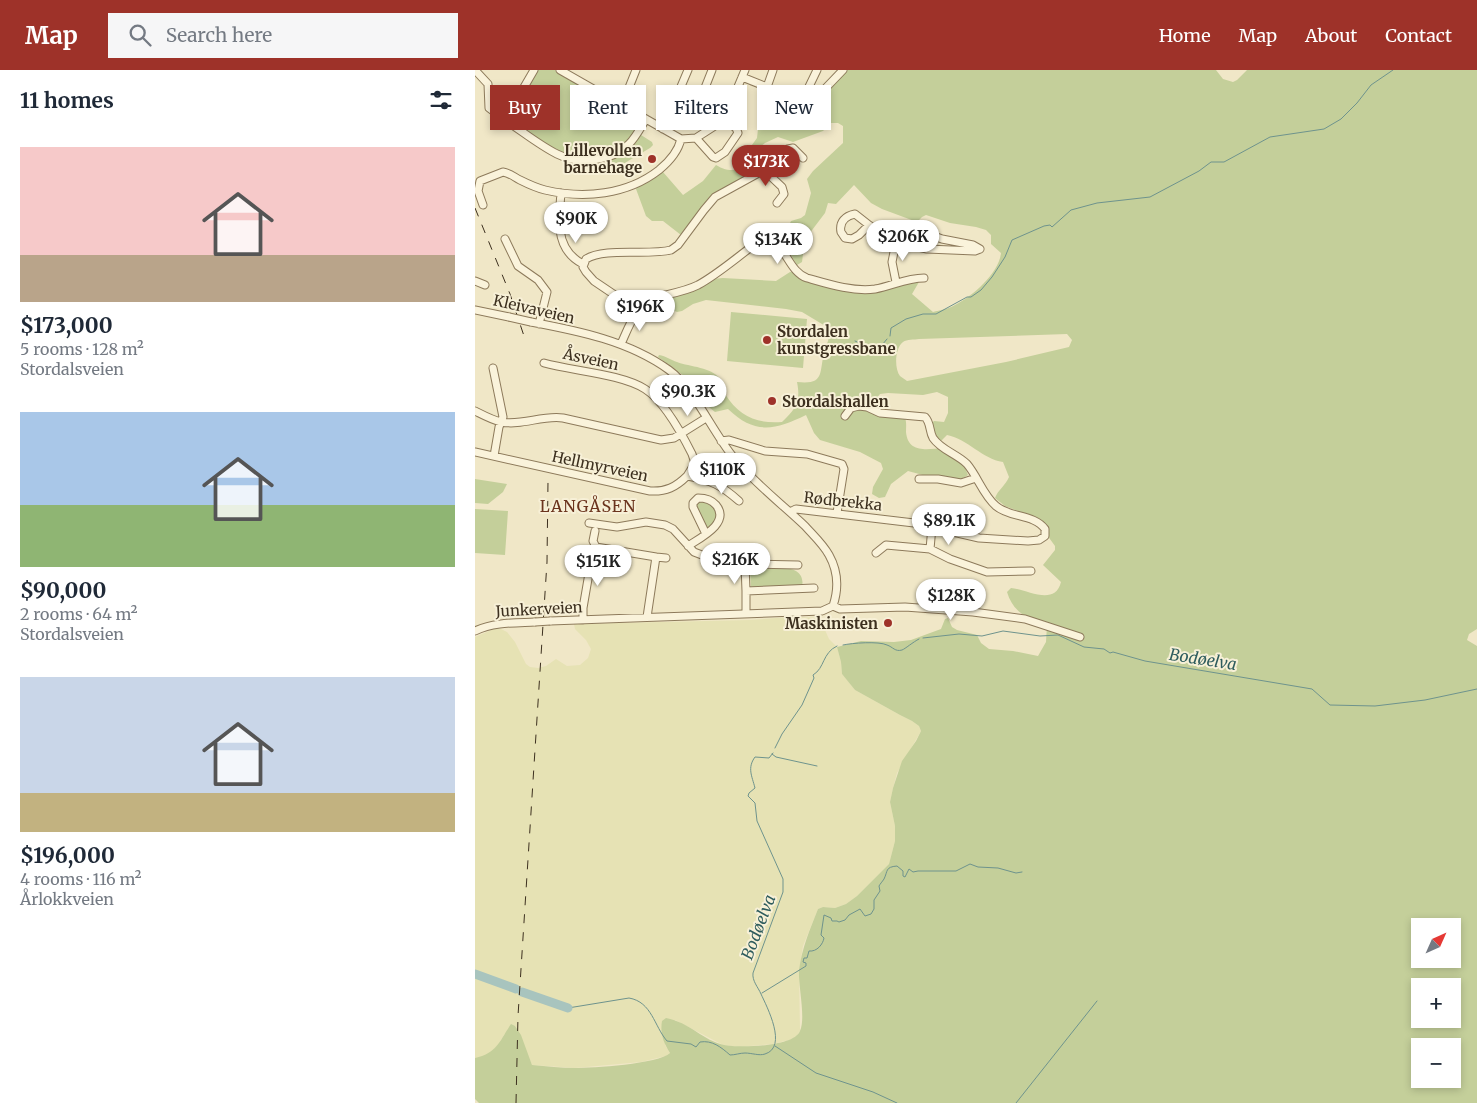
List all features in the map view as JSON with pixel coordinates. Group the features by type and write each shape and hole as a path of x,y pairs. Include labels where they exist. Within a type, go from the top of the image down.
{"street":[{"path":"475,70 488,84 490,109"},
{"path":"525,85 534,70"},
{"path":"560,70 572,73 591,85"},
{"path":"630,85 636,70"},
{"path":"682,85 688,70"},
{"path":"706,85 712,70"},
{"path":"768,85 773,70"},
{"path":"810,85 817,70"},
{"path":"828,85 843,70"},
{"path":"739,85 744,73 764,85"},
{"path":"646,119 656,125"},
{"path":"520,130 557,154 571,159 584,160 610,156 624,148 639,130"},
{"path":"665,130 681,139 696,138 708,130"},
{"path":"696,138 716,158 722,155 738,133 736,130"},
{"path":"483,205 478,191 480,181 500,172 506,172 542,189 561,194 603,194 632,186 655,173 669,161 678,150 681,139"},
{"path":"583,264 588,258 596,255 671,250 678,245 715,197 764,170 790,148 797,151 803,158"},
{"path":"764,170 782,188 784,194 777,203"},
{"path":"559,217 561,194"},
{"path":"869,225 896,242 927,249 975,251 980,249 973,245 942,239 926,233"},
{"path":"560,230 562,241 568,253 583,264 586,272 595,281 637,310"},
{"path":"505,239 518,266 538,280 547,292 539,324"},
{"path":"621,344 637,310 655,297 681,292 695,286 754,245 762,242 778,245 795,271 809,278 849,288 864,290 883,287 913,278 924,278"},
{"path":"896,242 892,258 896,282"},
{"path":"475,281 485,285"},
{"name":"Kleivaveien","path":"475,310 621,344 658,363 676,375 721,441 747,472 821,543 831,559 837,582 833,606"},
{"name":"Åsveien","path":"544,363 620,380 646,390 660,404 681,434 695,461 692,470 687,476"},
{"path":"493,368 503,417 494,456"},
{"name":"Rødbrekka","path":"790,512 796,509 837,513 932,527 979,538 1034,541 1045,536 1045,529 1040,524 996,506 962,460 937,444 931,435 929,422 925,417 880,413 867,407 859,406 848,410 845,416"},
{"path":"475,411 502,422 556,417 650,438 668,439 681,434 706,418"},
{"path":"721,441 729,440 765,451 807,454 841,464 844,469 837,513"},
{"name":"Hellmyrveien","path":"475,452 657,492 670,489 687,476"},
{"path":"687,476 716,483 739,501"},
{"path":"919,479 938,479 964,483 976,478"},
{"path":"688,546 706,534 715,527 719,520 718,508 709,499 697,498 693,508 706,534"},
{"path":"589,523 617,527 647,522 656,523 673,529 694,552 715,560 745,564 798,565"},
{"path":"930,549 932,527"},
{"path":"595,531 593,541 596,547"},
{"path":"876,552 889,545 930,549 983,572 1031,571"},
{"path":"596,547 667,558"},
{"path":"583,620 583,608 593,550 596,547"},
{"path":"647,617 656,556"},
{"path":"745,564 746,613"},
{"path":"746,591 814,588"},
{"name":"Junkerveien","path":"475,630 503,623 822,611 833,606 840,609 905,607 1004,616 1025,619 1080,637"}],"shaded area":[{"path":"790,617 823,618 827,623 825,630 829,639 837,647 842,674 855,690 912,721 919,726 921,731 897,773 893,788 890,802 895,826 895,841 889,864 857,896 846,904 835,908 823,907 818,909 803,946 799,971 800,1031 796,1037 773,1044 739,1047 723,1045 675,1020 665,1045 670,1053 666,1056 641,1062 575,1068 532,1065 515,1026 504,1035 498,1045 487,1056 475,1058 475,637 496,628 501,629 507,632 515,642 526,664 530,667 538,668 546,666 556,659 567,666 580,665 588,658 591,649 586,640 575,629 574,624 750,620"}],"green space":[{"path":"536,70 555,70 581,85 570,85 570,130 636,130 632,138 612,153 583,159 554,151 524,130 560,130 560,85 528,85"},
{"path":"846,70 1216,70 1223,79 1233,82 1247,70 1477,70 1477,629 1469,634 1467,640 1477,646 1477,1103 479,1103 475,1099 475,1058 493,1050 511,1024 515,1026 521,1035 532,1065 570,1068 625,1065 663,1057 670,1053 664,1041 661,1025 662,1021 666,1018 682,1023 710,1040 724,1045 765,1045 788,1040 796,1036 802,1025 800,962 818,909 823,907 835,908 846,904 857,896 889,864 895,841 895,826 890,802 893,788 902,761 921,731 919,726 912,721 855,690 842,674 837,647 861,641 894,642 911,640 941,629 945,619 948,618 952,627 977,635 981,643 989,649 1038,656 1046,642 1047,625 1027,617 1017,610 1007,592 1011,588 1039,595 1053,594 1061,582 1043,565 1055,550 1055,546 1034,517 1005,506 995,498 1009,477 1003,462 988,457 955,437 947,435 941,441 934,437 932,423 934,421 944,422 948,413 948,397 937,392 923,395 880,394 876,399 874,408 904,416 906,432 911,444 920,449 944,448 964,465 968,475 954,480 946,480 908,471 891,484 885,497 879,498 872,494 873,487 883,469 881,463 860,452 820,440 814,433 806,415 775,427 765,427 747,423 728,409 715,412 705,404 684,376 658,357 659,355 712,372 720,379 730,402 742,413 764,422 782,422 794,409 798,400 797,382 812,382 817,379 821,372 829,338 827,327 802,312 786,309 706,300 677,312 661,305 658,299 711,279 776,281 790,272 794,272 855,292 919,282 912,294 933,312 962,301 977,290 990,276 999,261 1001,253 991,244 991,235 986,230 950,223 926,215 917,222 871,203 854,185 836,204 828,203 825,213 800,246 803,254 802,262 797,265 784,244 791,221 805,215 811,193 807,179 843,143 843,126 838,123 831,123 831,85","holes":["1067,334 1072,340 1069,347 1006,362 907,381 900,376 896,363 900,345 909,340"]},
{"path":"758,130 824,130 793,142 778,137 765,143 750,155 744,156 757,138"},
{"path":"641,135 652,142 653,145 623,164 612,163 611,159 635,142"},
{"path":"716,165 727,170 749,168 756,171 722,191 681,235 663,221 652,221 646,216 636,189 638,185 663,172 683,195 703,181"},
{"name":"Stordalen kunstgressbane","path":"731,312 807,319 803,368 727,361"},
{"path":"475,479 507,484 503,492 488,504 475,503"},
{"path":"699,500 708,501 716,509 717,518 708,531 695,510 696,503"},
{"path":"475,509 508,511 505,555 475,553"},
{"path":"783,568 798,572 802,578 802,587 751,589 750,570"}],"waterway":[{"path":"890,336 891,328 906,319 923,314 936,314 981,290 1005,257 1012,240 1044,226 1050,225 1052,227 1071,210 1097,203 1150,197 1199,171 1211,162 1224,162 1270,137 1324,129 1341,119 1371,85 1393,70"},
{"path":"855,341 873,349 882,345 887,339"},
{"name":"Bodøelva","path":"923,638 959,634 982,636 1003,631 1040,636 1058,635 1084,647 1104,649 1110,653 1113,652 1145,661 1312,689 1330,705 1375,706 1425,700 1477,689"},
{"name":"Bodøelva","path":"843,645 878,643 900,650 919,639"},
{"name":"Bodøelva","path":"775,748 782,734 802,705 814,678 813,675 820,668 829,652 837,646"},
{"name":"Bodøelva","path":"568,1008 629,998 637,1000 648,1009 667,1041 691,1044 696,1047 700,1042 708,1042 720,1047 730,1055 745,1053 763,1055 772,1050 775,1044 774,1026 754,981 753,973 783,892 783,879 757,821 755,803 748,796 755,788 751,772 751,765 755,757 769,758 773,753"},
{"path":"772,754 776,757 817,766"},
{"path":"762,993 806,966 806,963 803,962 804,958 807,958 809,951 819,947 824,938 821,935 824,915 831,918 832,921 839,922 860,909 865,916 871,914 874,909 874,900 880,891 879,886 890,867 897,866 903,871 903,876 905,877 909,869 913,872 956,871 970,864 1016,873 1022,872"},
{"path":"475,974 516,989"},
{"path":"522,992 568,1008"},
{"path":"1016,1103 1097,1001"},
{"path":"775,1046 816,1073 873,1092 897,1103"}],"railway":[{"path":"475,208 510,294 524,336"},
{"path":"516,1103 518,1016 547,562 548,481"}],"place":[{"name":"Lillevollen barnehage","path":"652,159"},
{"name":"Stordalen kunstgressbane","path":"767,340"},
{"name":"Stordalshallen","path":"772,401"},
{"name":"Maskinisten","path":"888,623"}],"district":[{"name":"LANGÅSEN","path":"588,506"}]}
